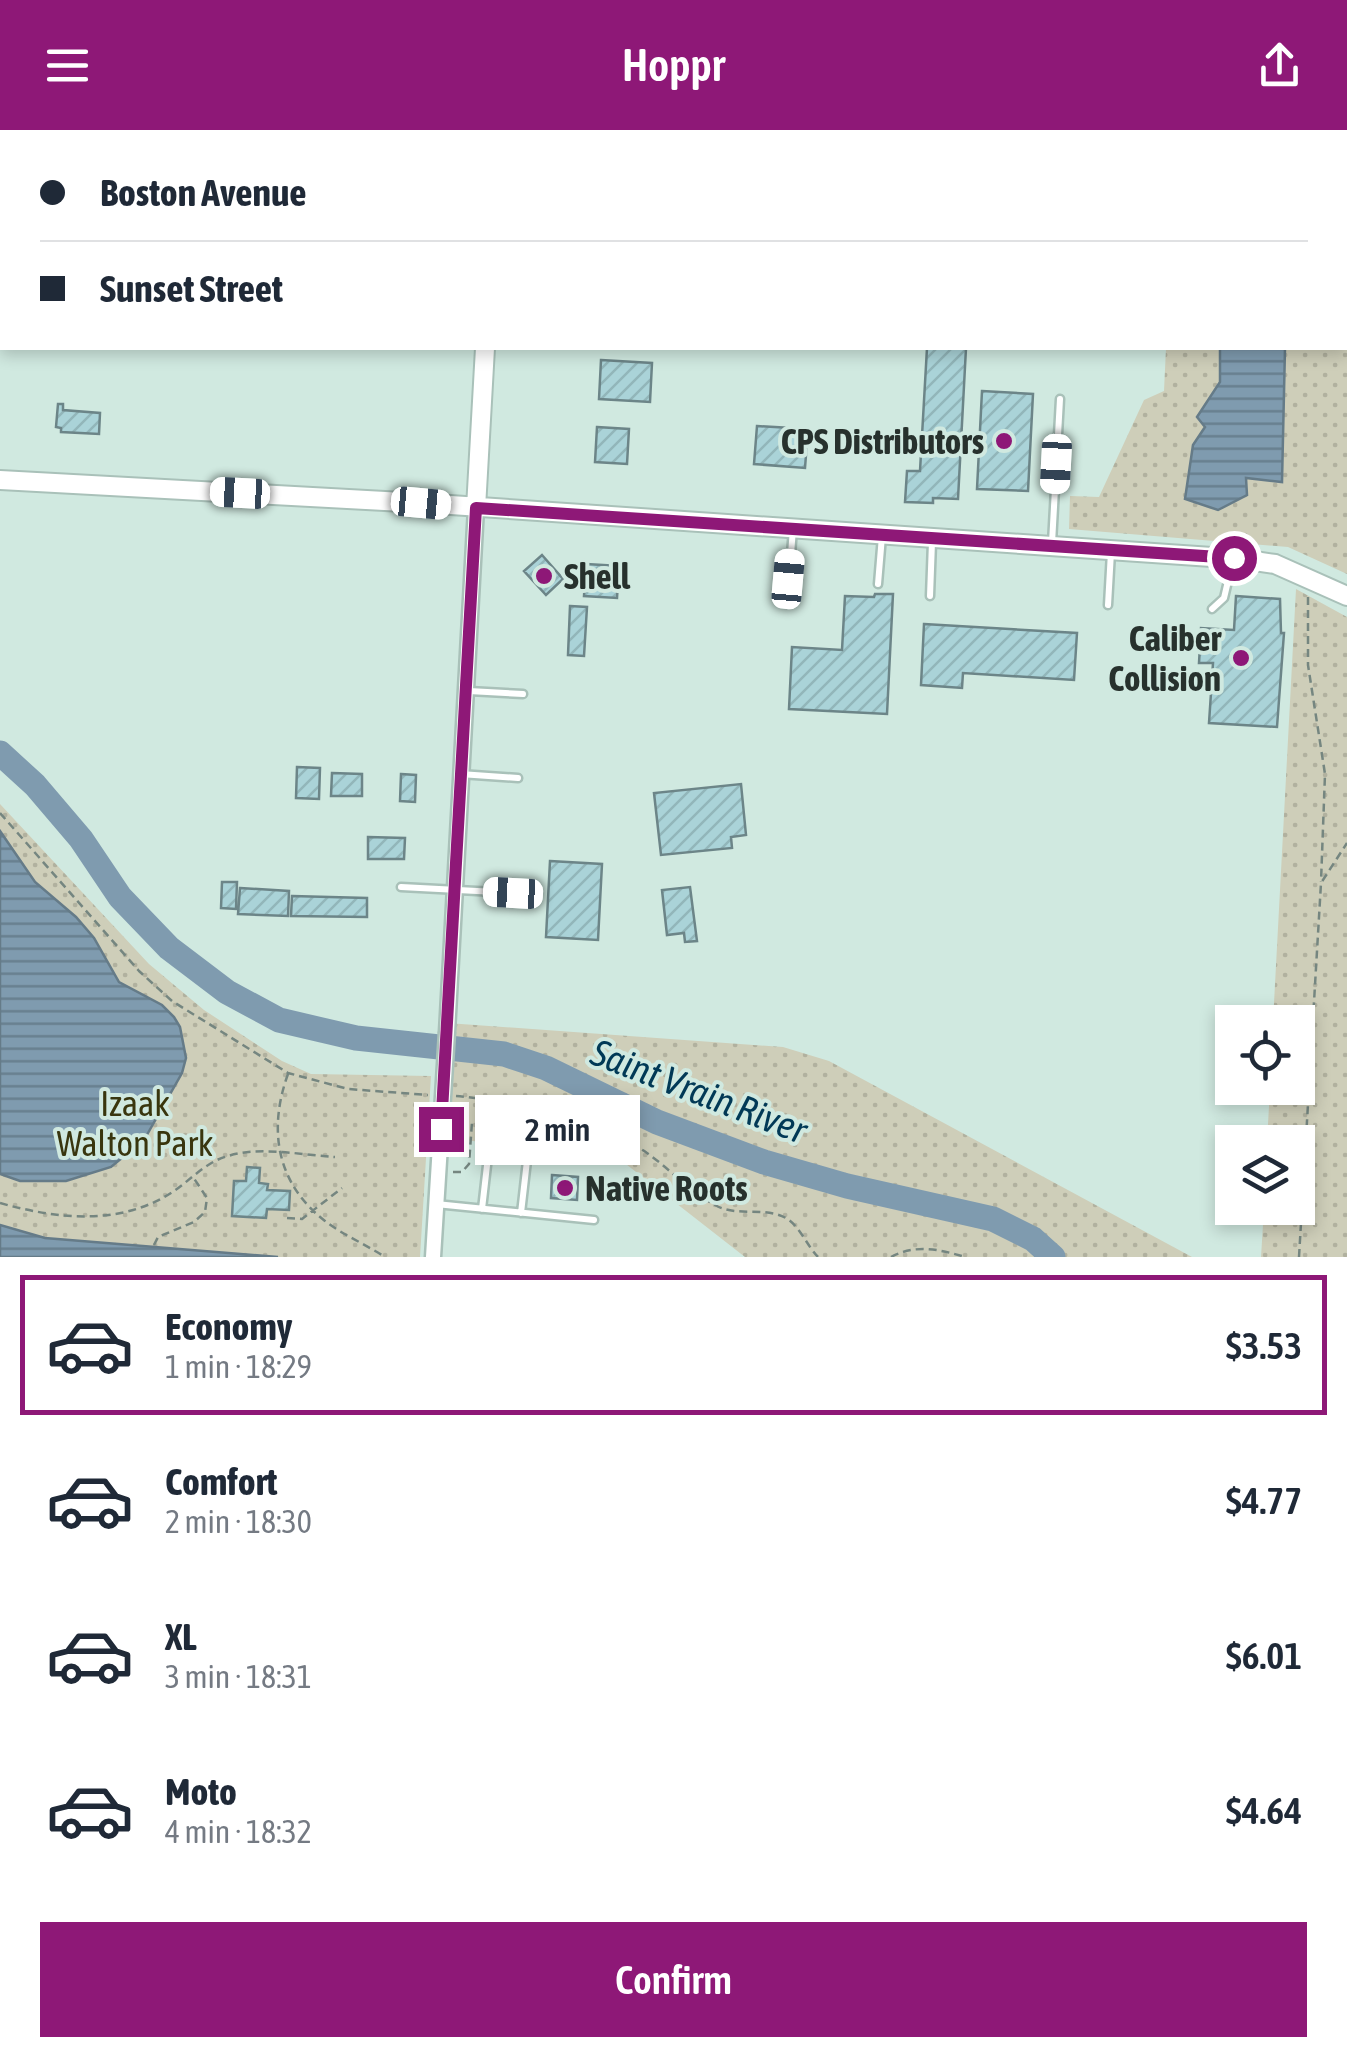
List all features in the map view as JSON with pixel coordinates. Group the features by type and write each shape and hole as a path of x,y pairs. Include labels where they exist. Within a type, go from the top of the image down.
{"street":[{"path":"433,1257 486,350"},
{"path":"0,480 1234,558 1275,564 1347,596"}],"lane":[{"path":"1052,545 1060,399"},
{"path":"788,579 793,528"},
{"path":"878,584 882,533"},
{"path":"930,596 933,536"},
{"path":"1108,605 1112,549"},
{"path":"1212,608 1224,598 1234,558"},
{"path":"465,691 523,694"},
{"path":"460,774 518,778"},
{"path":"400,887 513,893"},
{"path":"482,1209 489,1148 528,1152 521,1213"},
{"path":"435,1204 594,1220"}],"path":[{"path":"1300,1257 1324,774 1308,665 1308,595"},
{"path":"0,813 139,971 172,1001 288,1073 348,1089 496,1100 606,1132 645,1151 716,1206 775,1214 791,1221 818,1257"},
{"path":"1321,883 1347,843"},
{"path":"288,1073 276,1111 279,1154 313,1212 384,1257"},
{"path":"438,1172 462,1172 469,1164 472,1122 574,1123"},
{"path":"0,1203 53,1214 106,1216 150,1205 223,1157 250,1153 335,1157"},
{"path":"154,1246 158,1237 194,1222 205,1212 207,1198 192,1176"},
{"path":"288,1218 299,1220 342,1188"},
{"path":"891,1257 910,1248 943,1250 964,1257"}],"green space":[{"path":"1166,350 1347,350 1347,574 1288,547 1069,529 1070,496 1099,497 1144,400 1164,391"},
{"path":"1296,589 1347,617 1347,1257 1261,1257 1263,1225 1315,1225 1315,1125 1268,1125 1269,1105 1315,1105 1315,1005 1274,1005"},
{"name":"Izaak Walton Park","path":"0,804 149,964 204,1010 282,1061 311,1074 431,1076 420,1257 0,1257"},
{"path":"447,1023 783,1047 829,1061 1192,1257 745,1257 613,1154 440,1138"}],"water":[{"path":"1220,350 1285,350 1282,482 1246,478 1247,495 1218,510 1185,499 1193,445 1205,427 1197,417 1220,382"},
{"path":"0,831 35,882 94,938 119,982 162,1005 174,1017 186,1058 182,1073 144,1140 111,1167 66,1181 20,1181 0,1174"},
{"path":"0,1225 45,1238 278,1257 0,1257"}],"building":[{"path":"927,350 966,350 958,499 905,502 907,471 920,471"},
{"path":"601,360 652,363 650,402 599,399"},
{"path":"982,391 1033,394 1028,491 977,489"},
{"path":"58,404 63,404 63,410 100,413 99,434 61,432 56,427"},
{"path":"757,426 808,429 805,468 754,464"},
{"path":"597,427 629,429 627,464 595,462"},
{"path":"542,555 563,579 546,595 524,571"},
{"path":"586,564 619,566 617,598 584,596"},
{"path":"893,594 887,714 789,709 792,647 842,650 845,596"},
{"path":"1236,596 1280,599 1284,633 1277,727 1209,723 1213,663 1199,663 1201,628 1234,630"},
{"path":"570,606 587,607 584,656 568,655"},
{"path":"924,624 1077,633 1074,680 963,673 962,688 921,685"},
{"path":"297,767 320,768 319,799 296,798"},
{"path":"332,773 362,774 362,796 331,796"},
{"path":"401,774 416,775 415,802 400,801"},
{"path":"741,784 746,835 731,837 732,848 661,855 654,793"},
{"path":"368,837 405,838 404,859 368,859"},
{"path":"550,861 602,864 598,940 546,937"},
{"path":"222,882 237,882 236,909 221,908"},
{"path":"690,887 697,941 685,942 684,933 667,935 662,890"},
{"path":"240,888 289,891 288,916 238,914"},
{"path":"292,896 367,898 367,917 291,916"},
{"path":"247,1167 260,1168 259,1183 268,1184 267,1190 290,1191 289,1210 267,1209 266,1218 232,1216 234,1181 246,1181"},
{"name":"Native Roots","path":"552,1175 578,1177 577,1200 551,1198"}],"waterway":[{"name":"Saint Vrain River","path":"0,753 35,785 81,839 120,897 169,948 227,992 279,1020 356,1038 504,1054 546,1068 657,1122 764,1162 847,1186 993,1219 1033,1239 1053,1257"}],"place":[{"name":"CPS Distributors","path":"1004,441"},
{"name":"Shell","path":"544,576"},
{"name":"Caliber Collision","path":"1241,658"},
{"name":"Native Roots","path":"565,1188"}],"route":[{"path":"441,1129 476,508 1234,558"}]}
